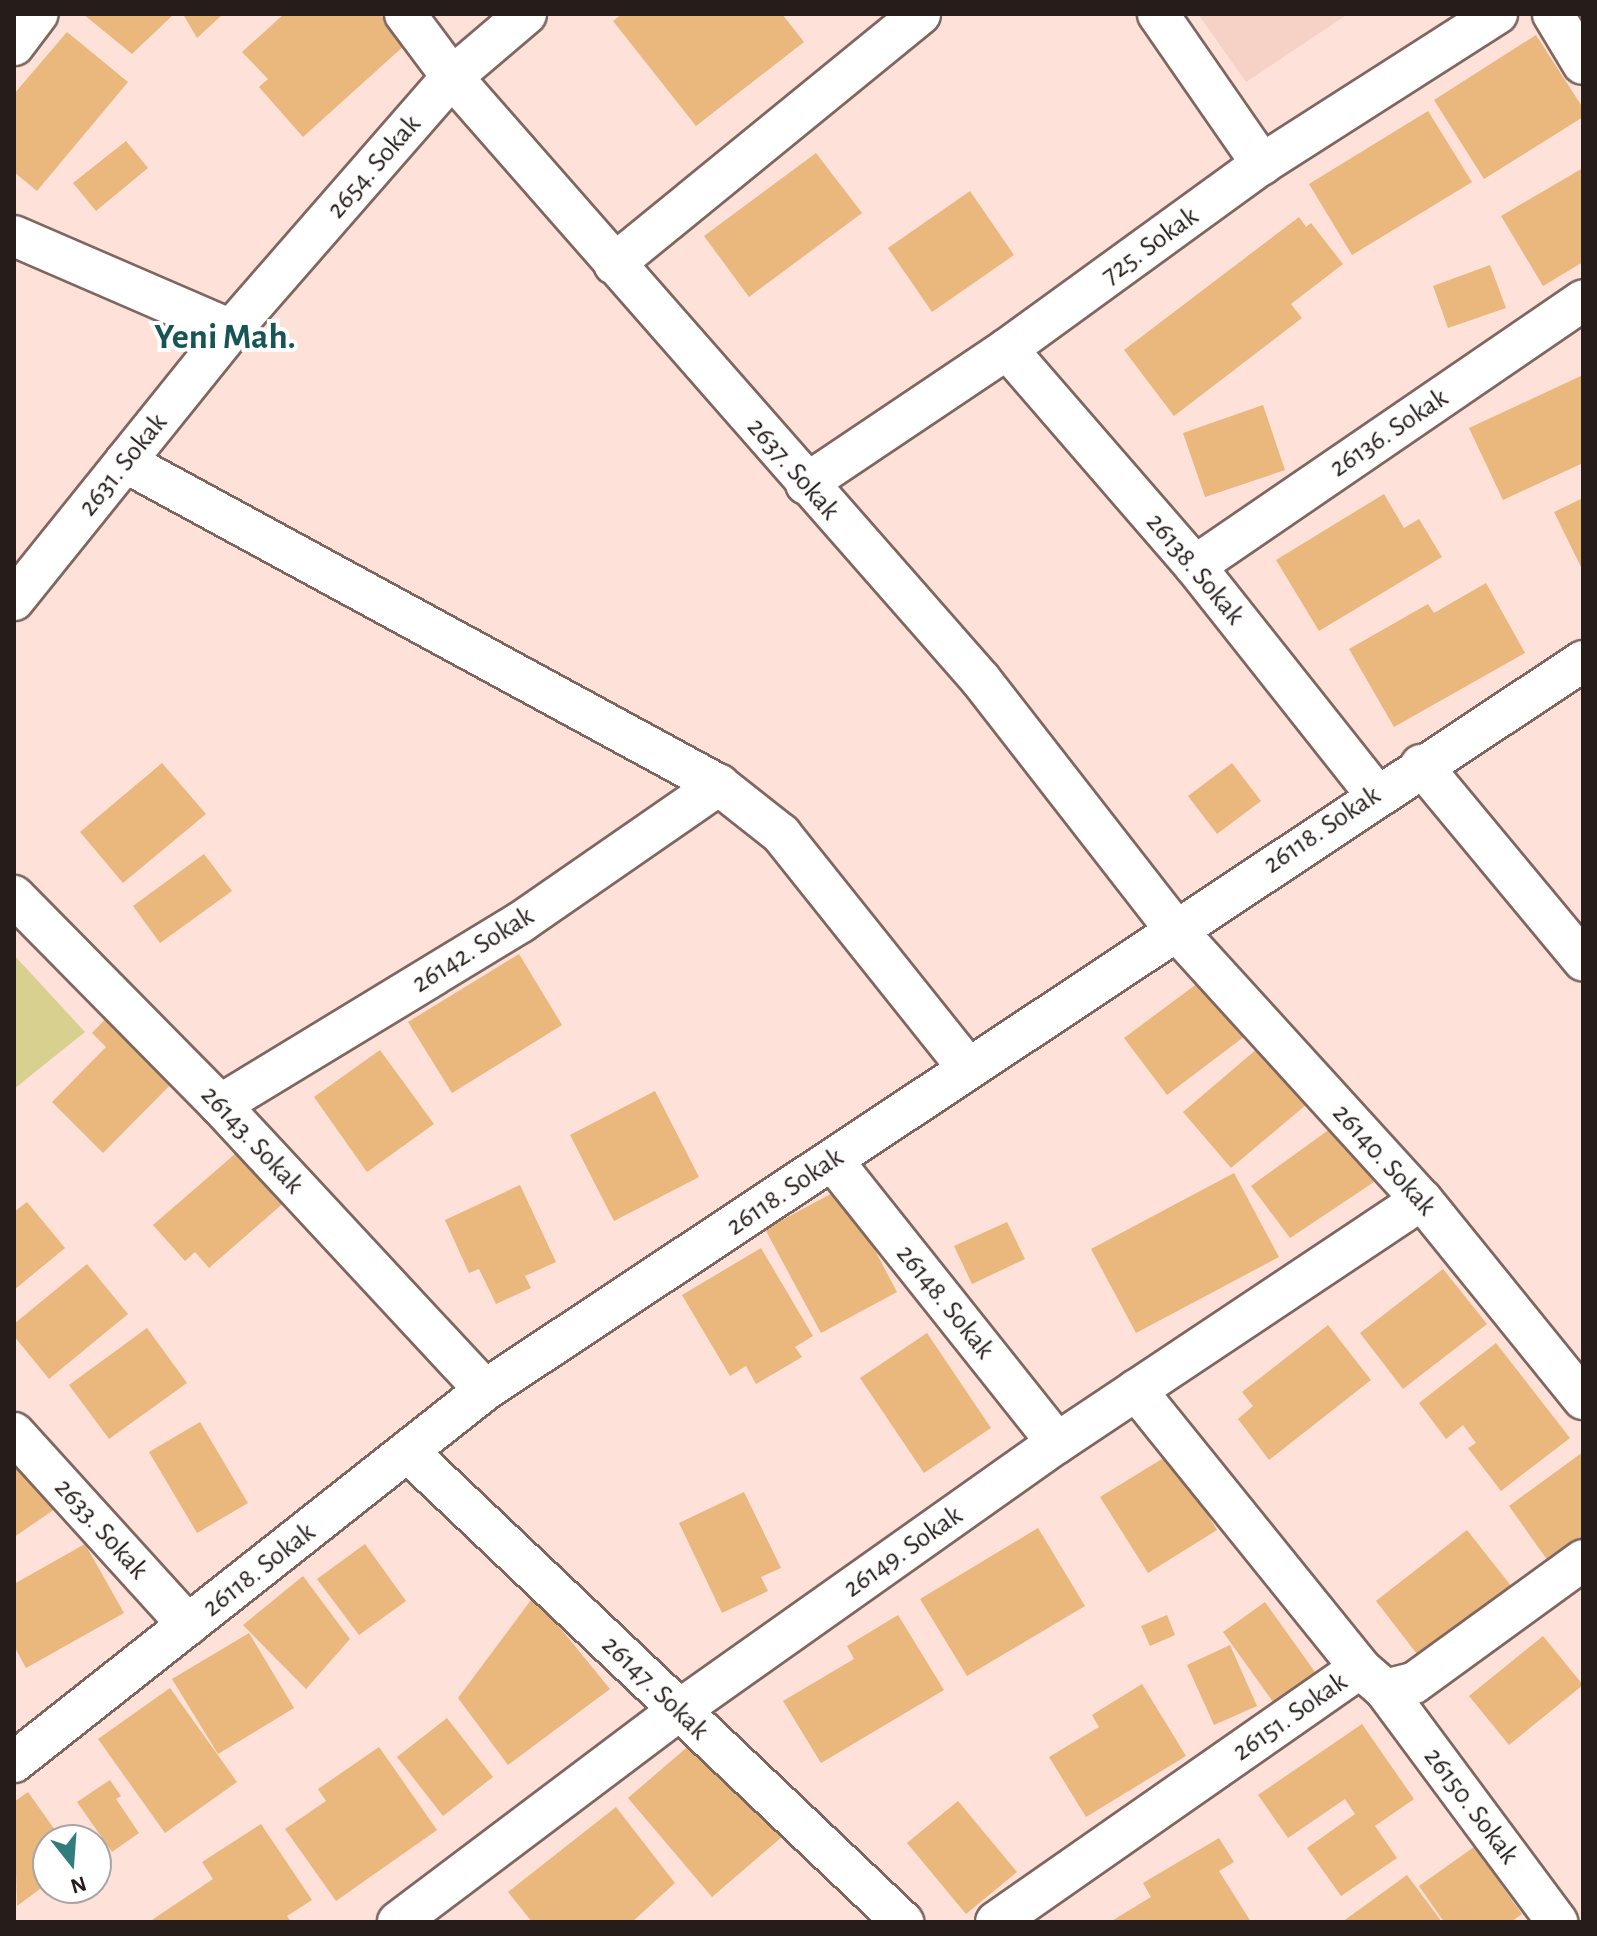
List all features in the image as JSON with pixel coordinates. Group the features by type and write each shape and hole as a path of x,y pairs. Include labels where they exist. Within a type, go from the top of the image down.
{"street":[{"path":"14,45 37,14"},
{"name":"2637. Sokak","path":"405,14 452,77 981,680 1175,929"},
{"name":"2654. Sokak","path":"231,330 452,77 526,14"},
{"path":"614,264 920,14"},
{"path":"1158,14 1262,164"},
{"name":"725. Sokak","path":"806,484 1007,349 1262,164 1497,14"},
{"path":"1553,14 1583,64"},
{"path":"14,236 231,330"},
{"name":"26136. Sokak","path":"1195,566 1583,300"},
{"name":"2631. Sokak","path":"14,600 231,330"},
{"name":"26138. Sokak","path":"1007,349 1195,566 1376,794"},
{"path":"125,462 719,785 781,834 968,1068"},
{"name":"26118. Sokak","path":"14,1762 485,1390 833,1161 1376,794 1583,661"},
{"path":"1421,765 1583,960"},
{"name":"26142. Sokak","path":"220,1105 521,922 719,785"},
{"name":"26143. Sokak","path":"14,896 220,1105 485,1390"},
{"name":"26140. Sokak","path":"1175,929 1422,1200 1583,1399"},
{"name":"26148. Sokak","path":"833,1161 1057,1443"},
{"name":"26149. Sokak","path":"398,1922 678,1711 1057,1443 1422,1200"},
{"name":"26150. Sokak","path":"1136,1390 1372,1679 1557,1922"},
{"name":"2633. Sokak","path":"14,1433 188,1625"},
{"name":"26147. Sokak","path":"408,1452 903,1922"},
{"name":"26151. Sokak","path":"996,1922 1372,1679 1414,1683 1583,1560"}],"shaded area":[{"path":"1198,14 1348,14 1246,82"},
{"path":"14,955 85,1032 14,1089"}],"building":[{"path":"83,14 174,14 132,54"},
{"path":"183,14 223,14 197,38"},
{"path":"284,14 379,14 406,44 303,137 259,87 268,79 242,52"},
{"path":"622,14 782,14 804,42 696,126 613,21"},
{"path":"67,32 128,82 37,191 14,172 14,94"},
{"path":"1536,35 1583,108 1583,117 1484,179 1434,100"},
{"path":"1428,111 1472,182 1352,255 1309,184"},
{"path":"126,141 148,168 96,211 73,183"},
{"path":"816,153 862,213 749,297 704,236"},
{"path":"1583,168 1583,262 1543,286 1501,216"},
{"path":"970,191 1014,255 932,312 888,248"},
{"path":"1299,217 1306,227 1311,223 1343,264 1291,304 1302,318 1174,416 1124,350"},
{"path":"1490,265 1506,308 1448,328 1433,286"},
{"path":"1583,375 1583,463 1503,500 1469,428"},
{"path":"1263,405 1285,470 1205,497 1183,433"},
{"path":"1384,494 1404,528 1419,519 1442,557 1319,631 1276,560"},
{"path":"1583,498 1583,571 1554,512"},
{"path":"1486,583 1525,653 1394,727 1349,649 1428,604 1434,613"},
{"path":"162,763 206,814 123,883 80,832"},
{"path":"1232,763 1261,801 1217,834 1188,796"},
{"path":"204,854 232,891 160,943 133,906"},
{"path":"519,954 562,1025 452,1093 408,1022"},
{"path":"1202,980 1245,1036 1167,1095 1124,1038"},
{"path":"116,1008 182,1073 103,1153 52,1102 106,1047 92,1033"},
{"path":"1265,1042 1313,1099 1231,1168 1183,1112"},
{"path":"380,1050 434,1124 367,1172 314,1097"},
{"path":"655,1091 699,1177 614,1221 570,1135"},
{"path":"1334,1126 1374,1182 1290,1238 1251,1186"},
{"path":"250,1141 296,1192 209,1268 195,1252 185,1261 153,1225"},
{"path":"1234,1173 1279,1257 1136,1333 1091,1249"},
{"path":"520,1185 556,1262 525,1276 531,1288 496,1304 479,1269 469,1273 445,1220"},
{"path":"842,1188 897,1292 821,1333 765,1229"},
{"path":"27,1202 65,1248 14,1290 14,1212"},
{"path":"1007,1222 1025,1259 972,1284 954,1246"},
{"path":"761,1248 813,1336 795,1347 802,1357 756,1384 746,1366 730,1376 682,1295"},
{"path":"87,1264 128,1314 49,1379 14,1336 14,1324"},
{"path":"1443,1269 1487,1324 1403,1389 1360,1333"},
{"path":"1328,1325 1371,1380 1269,1460 1238,1419 1253,1406 1242,1392"},
{"path":"147,1328 187,1383 109,1439 69,1385"},
{"path":"927,1333 991,1428 924,1473 860,1378"},
{"path":"1496,1343 1570,1438 1501,1491 1468,1448 1476,1443 1463,1425 1446,1439 1419,1403"},
{"path":"200,1422 248,1503 197,1533 149,1452"},
{"path":"14,1448 55,1509 14,1537"},
{"path":"1583,1452 1583,1547 1553,1568 1509,1506"},
{"path":"1170,1454 1217,1530 1148,1573 1100,1497"},
{"path":"744,1492 781,1568 761,1577 768,1591 722,1613 679,1523"},
{"path":"1038,1528 1085,1606 967,1676 920,1599"},
{"path":"1467,1530 1519,1596 1427,1667 1376,1601"},
{"path":"85,1544 124,1613 26,1668 14,1646 14,1584"},
{"path":"365,1544 406,1601 359,1635 317,1579"},
{"path":"303,1576 350,1639 306,1689 243,1625"},
{"path":"534,1596 610,1689 508,1765 458,1698"},
{"path":"1265,1602 1320,1679 1278,1709 1223,1632"},
{"path":"898,1615 944,1690 821,1763 783,1701 854,1659 847,1646"},
{"path":"1167,1615 1175,1635 1150,1646 1141,1626"},
{"path":"249,1633 294,1708 218,1754 172,1679"},
{"path":"1543,1636 1583,1685 1509,1745 1469,1696"},
{"path":"1230,1645 1257,1706 1214,1725 1187,1665"},
{"path":"1142,1684 1186,1756 1086,1817 1049,1757 1099,1727 1092,1715"},
{"path":"170,1688 237,1782 165,1833 98,1739"},
{"path":"447,1718 493,1777 443,1816 397,1757"},
{"path":"1362,1724 1414,1799 1375,1826 1397,1858 1341,1896 1307,1848 1355,1814 1345,1799 1288,1838 1258,1795"},
{"path":"699,1737 783,1836 712,1897 628,1798"},
{"path":"379,1747 437,1830 336,1901 285,1829 326,1801 318,1789"},
{"path":"110,1780 121,1796 116,1799 139,1833 112,1852 112,1824 92,1824 77,1802"},
{"path":"28,1792 51,1824 32,1824 32,1895 17,1906 14,1802"},
{"path":"958,1801 1017,1872 966,1914 907,1843"},
{"path":"616,1807 675,1883 632,1922 532,1922 508,1892"},
{"path":"261,1824 312,1900 287,1916 291,1922 149,1922 213,1879 202,1862"},
{"path":"1219,1838 1234,1862 1219,1871 1251,1922 1110,1922 1151,1897 1143,1883"},
{"path":"1474,1847 1522,1914 1511,1922 1444,1922 1419,1886"},
{"path":"1407,1875 1442,1922 1342,1922"}],"district":[{"name":"Yeni Mah.","path":"225,338"}]}
